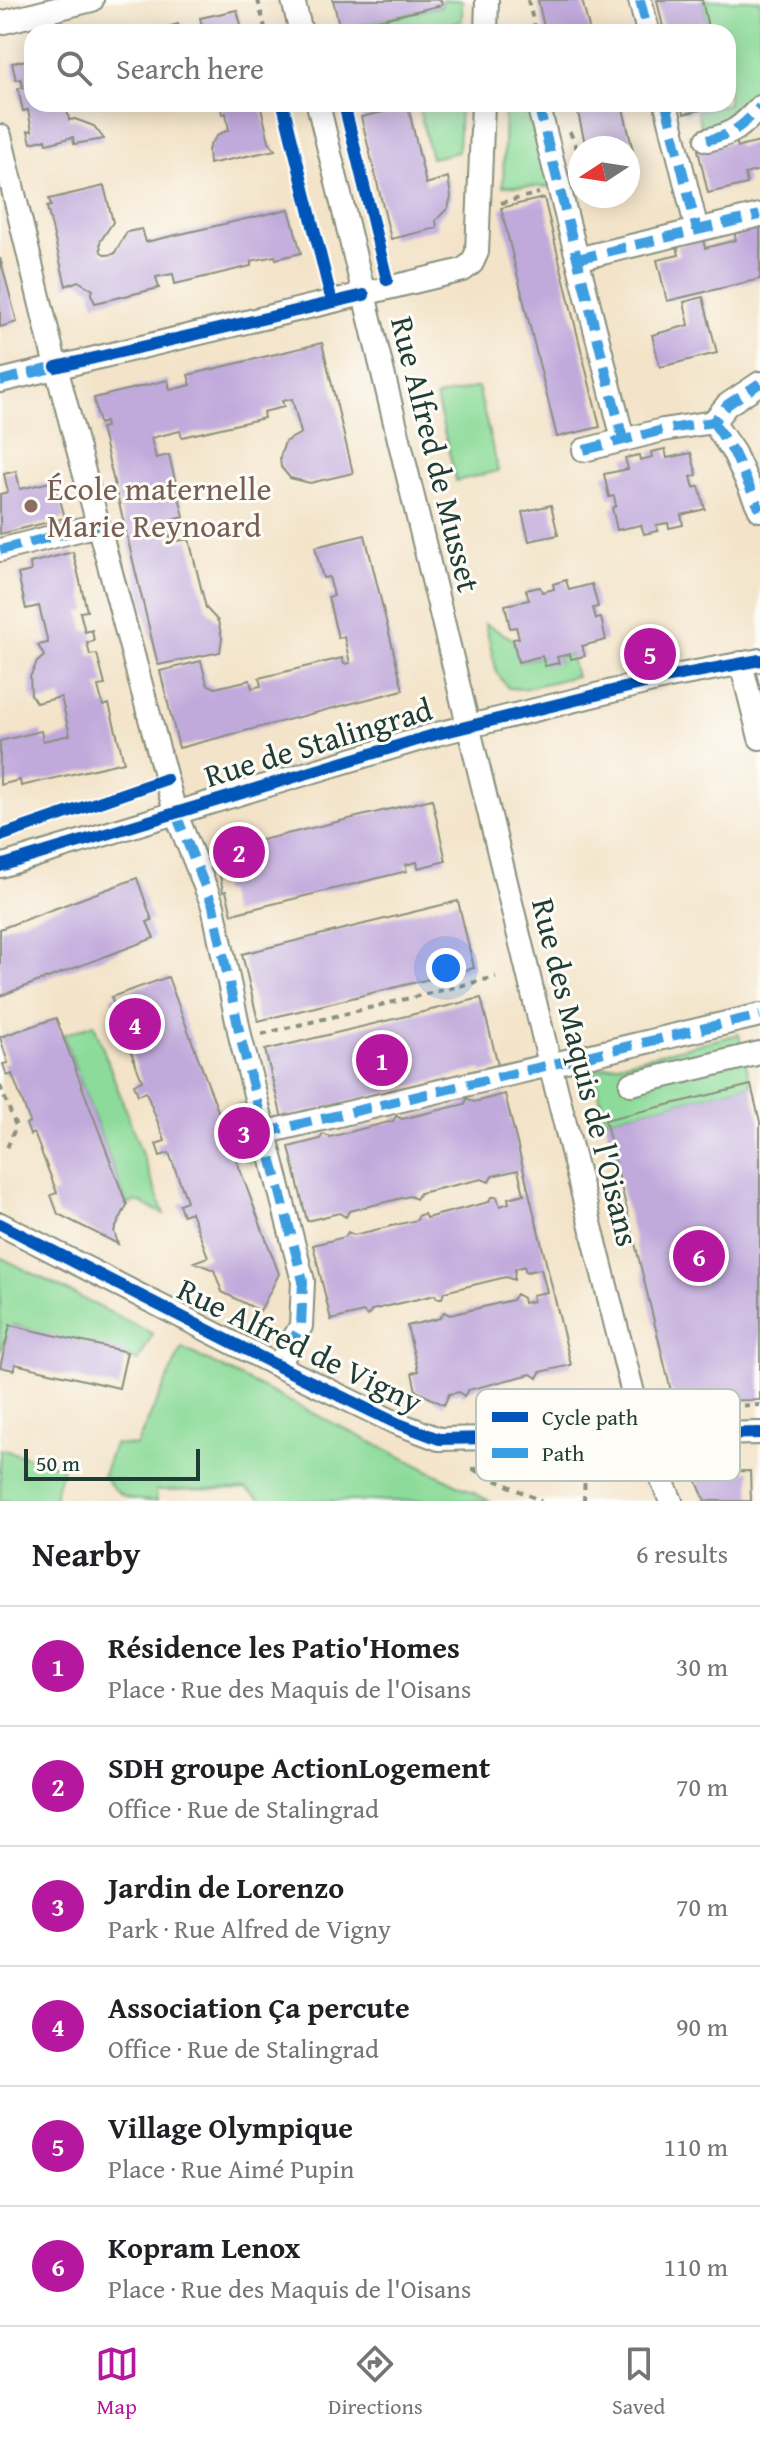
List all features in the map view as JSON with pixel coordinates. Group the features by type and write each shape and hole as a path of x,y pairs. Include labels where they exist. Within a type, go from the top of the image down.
{"street":[{"path":"0,23 92,0"},
{"path":"293,0 299,24"},
{"path":"486,24 487,0"},
{"path":"640,0 646,24"},
{"path":"707,140 728,135 740,128 760,107"},
{"name":"Rue Alfred de Musset","path":"320,112 468,725"},
{"path":"0,381 463,270 472,263 477,252 483,112"},
{"path":"540,112 623,439"},
{"path":"668,112 697,230"},
{"path":"0,136 56,367 175,812 213,906 263,1133 303,1281 301,1326 278,1366"},
{"path":"577,259 760,215"},
{"path":"584,450 623,439 713,422 727,405 760,383"},
{"path":"713,422 734,453 760,510"},
{"path":"0,550 98,525"},
{"path":"751,662 760,738"},
{"name":"Rue de Stalingrad","path":"0,866 468,725 669,677 751,662"},
{"name":"Rue des Maquis de l'Oisans","path":"468,725 633,1389"},
{"path":"263,1133 760,1015"},
{"path":"631,1084 760,1053"},
{"name":"Rue Alfred de Vigny","path":"0,1224 394,1422 439,1439 476,1438"},
{"name":"Rue Alfred de Vigny","path":"740,1433 760,1433"},
{"path":"663,1481 671,1501"}],"path":[{"path":"258,0 264,24"},
{"path":"528,0 534,24"},
{"path":"285,112 330,294"},
{"path":"347,119 383,266"},
{"path":"503,202 560,188"},
{"path":"241,1040 496,977"},
{"path":"0,1086 16,1126 7,1148"},
{"path":"740,1406 760,1405"},
{"path":"498,1481 541,1501"},
{"path":"584,1501 585,1481"}],"green space":[{"path":"441,0 462,0 462,21 450,24 362,24 442,6"},
{"path":"702,0 760,0 760,102 704,137 697,112 736,112 736,24 707,24"},
{"path":"420,112 460,112 458,152 431,158"},
{"path":"505,112 536,112 555,187 503,186"},
{"path":"478,387 498,471 456,481 436,397"},
{"path":"485,624 513,639 519,662 542,656 559,662 557,657 570,654 576,676 523,689 508,688 497,673"},
{"path":"94,1024 164,1214 137,1201 127,1205 63,1035"},
{"path":"739,1034 751,1085 605,1120 594,1070"},
{"path":"245,1103 259,1154 251,1163 240,1152 235,1129 237,1105"},
{"path":"0,1257 153,1334 138,1361 13,1325 0,1352"},
{"path":"182,1348 490,1501 263,1501 246,1489 156,1490 157,1501 126,1497 114,1489 103,1475 114,1444 136,1446"},
{"path":"0,1449 63,1467 53,1501 0,1501"}],"building":[{"path":"333,0 441,0 442,5 361,24 339,24"},
{"path":"538,0 582,0 588,24 543,24"},
{"path":"657,0 702,0 707,24 662,24"},
{"path":"237,10 241,24 202,24 200,18"},
{"path":"24,61 24,111 18,89 23,87 21,79 16,80 12,63"},
{"path":"28,112 68,112 69,120 94,126 104,139 74,144 73,137 47,144 46,139 31,143 28,131 32,131"},
{"path":"222,112 262,112 269,141 275,150 209,164 211,143 219,134 229,130 226,113"},
{"path":"382,112 409,112 426,184 448,177 451,197 448,208 436,220 437,228 391,239 361,117"},
{"path":"578,112 624,112 630,136 583,136"},
{"path":"736,141 738,147 760,142 760,170 745,174 747,184 708,193 698,150"},
{"path":"104,186 113,222 100,242 101,252 106,255 114,254 127,232 142,229 146,242 289,209 301,253 251,261 251,266 175,284 173,274 156,277 159,288 95,303 91,294 93,290 78,281 66,286 47,207 51,206 49,199"},
{"path":"544,198 600,427 557,437 501,208"},
{"path":"760,225 760,279 667,301 657,260 679,255 677,246 703,239 705,248 736,240 734,231"},
{"path":"0,258 17,322 0,327"},
{"path":"703,297 717,353 660,367 652,335 689,325 684,302"},
{"path":"322,343 353,473 310,483 290,478 281,467 280,457 285,442 301,433 292,399 282,401 284,407 263,412 264,418 182,437 180,431 151,438 156,458 169,455 184,517 166,522 171,542 189,539 206,608 218,621 222,638 220,652 158,665 101,428 106,427 105,422 99,424 94,398 168,380 170,390 191,385 188,375"},
{"path":"665,449 667,458 691,453 697,475 691,477 694,488 699,486 705,509 681,515 683,525 669,528 668,523 656,525 658,531 644,534 641,525 617,530 612,508 616,506 614,496 609,497 604,474 628,469 625,458 639,455 640,460 652,457 651,452"},
{"name":"École maternelle Marie Reynoard","path":"16,471 20,489 55,481 65,518 0,534 0,494 8,492 4,474"},
{"path":"551,505 558,535 529,541 522,512"},
{"path":"365,535 403,690 179,748 160,671 201,661 207,684 215,688 250,680 252,688 261,686 259,678 342,658 344,664 350,663 344,637 338,638 328,597 334,596 329,577 323,578 315,547"},
{"path":"73,552 87,611 80,612 85,632 92,630 94,641 87,643 90,655 97,654 105,685 98,686 103,706 109,704 124,762 21,786 20,780 0,785 0,741 41,731 43,741 70,735 61,697 36,703 31,695 30,677 37,662 44,656 38,645 48,643 39,606 26,609 18,574 31,571 30,563"},
{"path":"566,580 569,590 592,584 598,607 593,608 596,619 601,618 606,640 582,646 585,656 571,659 570,654 557,657 559,663 545,666 542,656 518,662 513,639 519,638 516,627 510,628 505,605 529,600 526,590 540,587 542,592 554,589 553,584"},
{"path":"432,799 446,861 418,868 417,862 405,865 407,871 232,914 226,891 223,892 216,851"},
{"path":"137,878 152,920 147,922 154,938 0,996 0,929"},
{"path":"458,901 474,968 258,1021 242,954"},
{"path":"168,977 279,1274 260,1311 222,1292 214,1270 194,1262 208,1257 191,1212 183,1215 179,1204 187,1201 169,1153 160,1156 156,1144 165,1141 146,1092 138,1095 134,1084 142,1081 124,1033 116,1036 112,1025 120,1022 111,997"},
{"path":"481,998 499,1069 482,1073 481,1069 282,1118 265,1050"},
{"path":"56,1018 127,1205 114,1231 118,1244 58,1214 51,1195 57,1193 34,1133 30,1135 26,1124 30,1122 12,1074 7,1076 3,1064 8,1063 0,1037"},
{"path":"751,1085 760,1122 760,1400 740,1400 740,1389 671,1389 605,1120"},
{"path":"505,1094 571,1365 540,1372 537,1378 531,1374 468,1390 464,1396 459,1392 449,1394 444,1405 416,1391 412,1373 418,1371 407,1326 440,1318 444,1312 450,1315 512,1300 516,1294 523,1298 524,1303 533,1301 532,1295 547,1292 541,1269 526,1272 524,1266 515,1269 514,1280 506,1277 444,1292 442,1298 435,1295 372,1310 368,1316 363,1312 331,1320 313,1245 345,1237 348,1232 354,1235 417,1220 419,1215 424,1214 426,1218 489,1202 491,1197 497,1197 500,1206 509,1203 508,1198 524,1194 518,1170 492,1176 489,1182 482,1179 420,1193 416,1199 410,1196 349,1211 346,1217 339,1213 307,1221 289,1147 320,1139 323,1134 330,1137 393,1121 396,1116 402,1119 465,1104 467,1098 474,1102"},
{"path":"10,1325 127,1352 119,1388 15,1364 14,1370 0,1367"},
{"path":"740,1471 750,1471 751,1501 705,1501 697,1481 740,1481"}],"marked path":[{"path":"640,0 646,24"},
{"path":"707,140 736,129 760,107"},
{"path":"540,112 623,439"},
{"path":"668,112 697,230"},
{"path":"577,259 760,215"},
{"path":"0,381 56,367"},
{"path":"584,450 663,430 713,422 727,405 760,383"},
{"path":"713,422 734,453 760,510"},
{"path":"0,550 98,525"},
{"path":"175,812 213,906 241,1040 303,1281 301,1326 278,1366"},
{"path":"263,1133 760,1015"}],"cycle path":[{"path":"285,112 330,294"},
{"path":"346,112 387,280"},
{"path":"56,367 364,295"},
{"path":"0,866 437,734 669,677 760,660"},
{"path":"0,836 166,779"},
{"path":"0,1224 394,1422 439,1439 476,1438"},
{"path":"740,1433 760,1433"}],"place":[{"name":"École maternelle Marie Reynoard","path":"31,506"},
{"name":"Village Olympique","path":"650,654"},
{"name":"SDH groupe ActionLogement","path":"239,852"},
{"name":"Association Ça percute","path":"135,1024"},
{"name":"Résidence les Patio'Homes","path":"382,1060"},
{"name":"Jardin de Lorenzo","path":"244,1133"},
{"name":"Kopram Lenox","path":"699,1256"}]}
